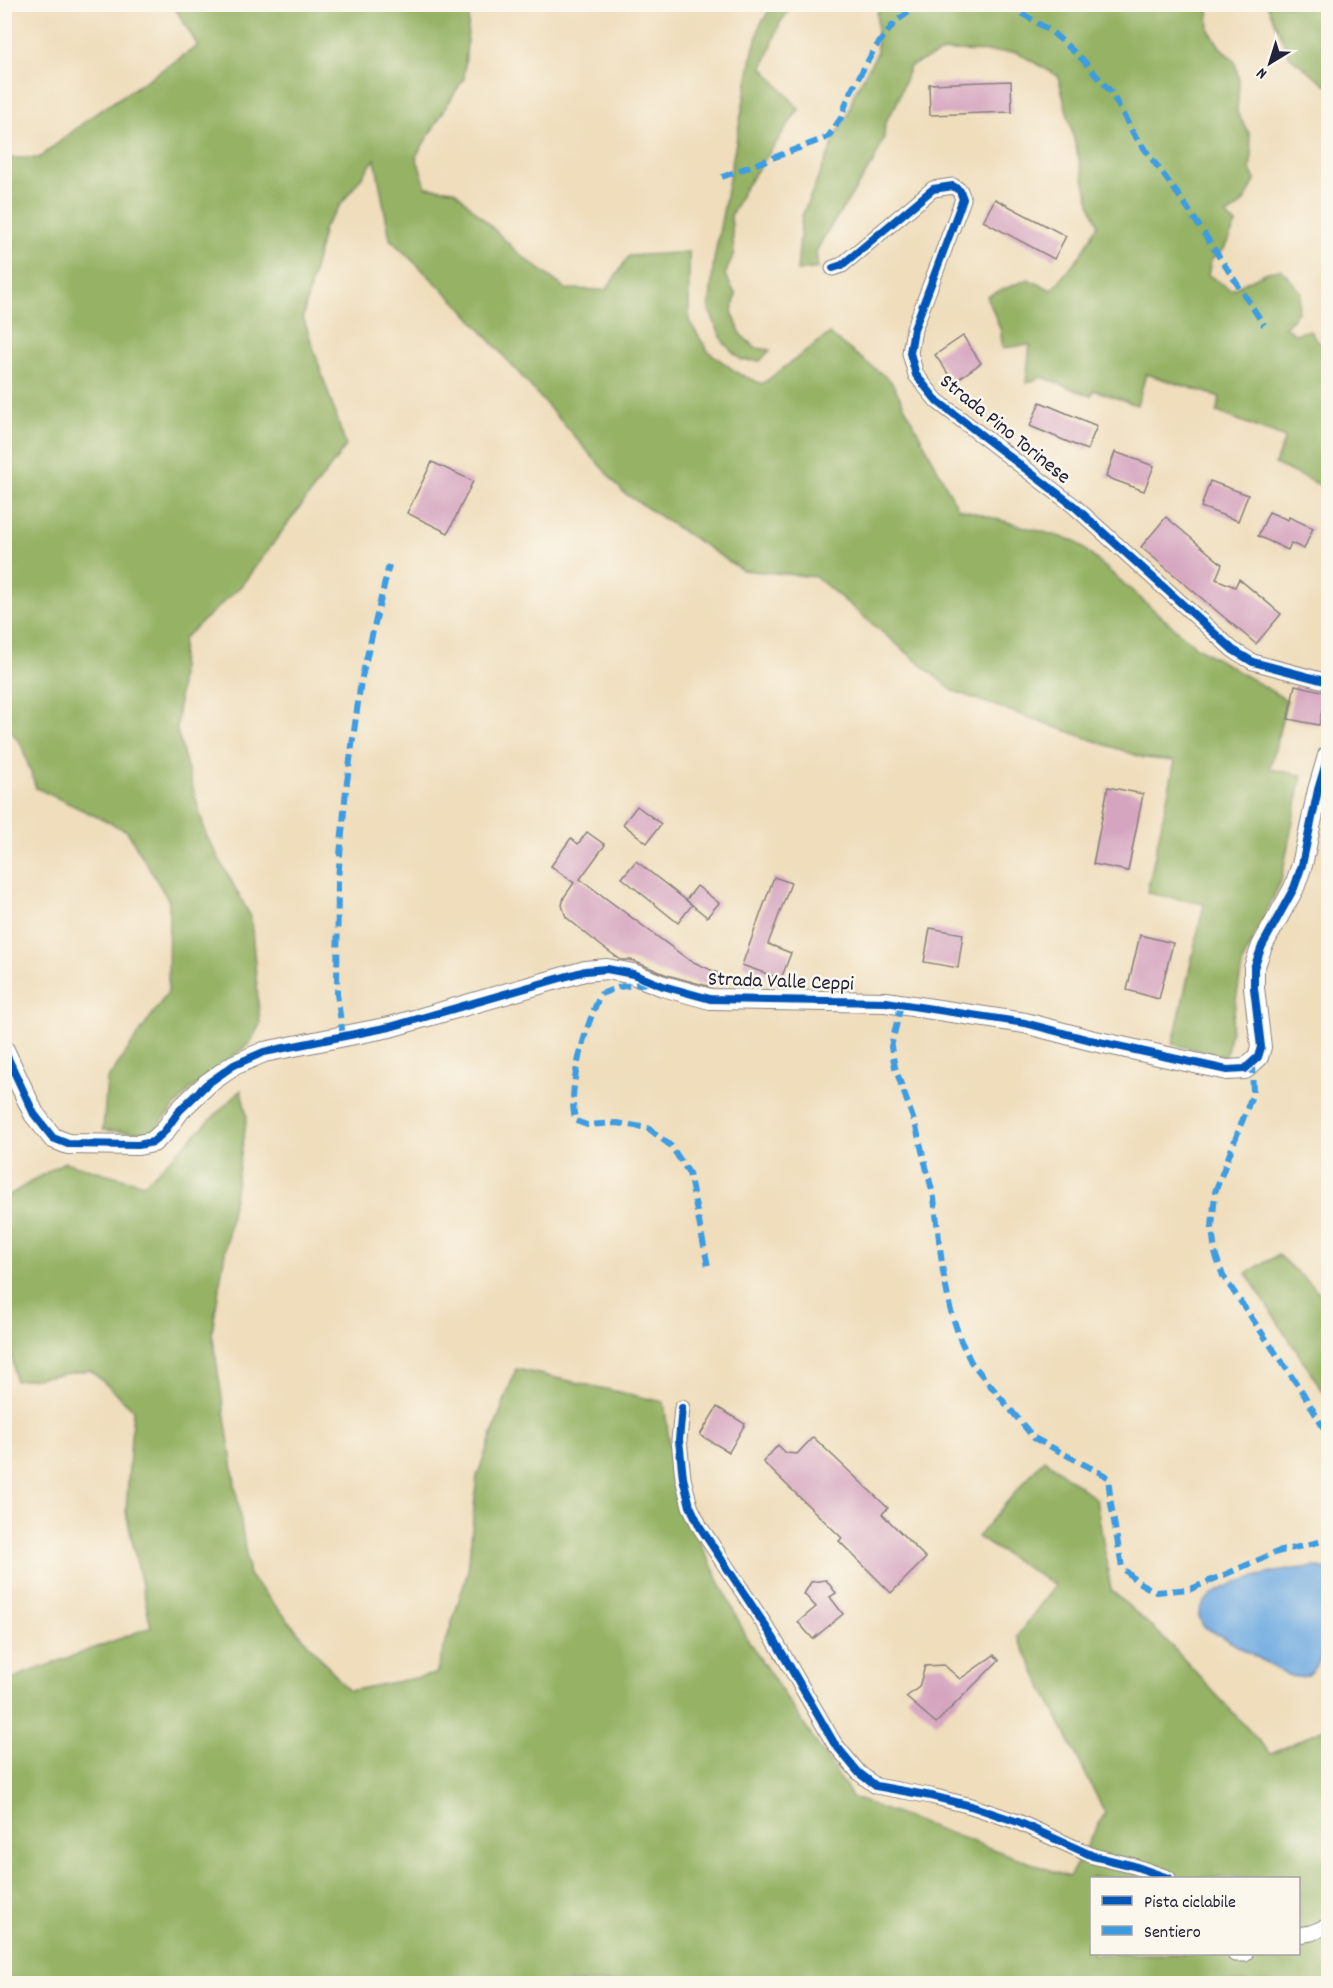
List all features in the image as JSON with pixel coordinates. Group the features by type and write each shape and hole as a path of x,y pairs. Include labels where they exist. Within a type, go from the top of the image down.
{"street":[{"name":"Strada Pino Torinese","path":"834,268 842,265 933,189 953,186 960,191 963,199 914,329 910,353 916,375 937,401 1074,506 1233,650 1253,662 1329,682"},
{"name":"Strada Valle Ceppi","path":"4,1050 34,1114 53,1138 68,1144 126,1145 153,1142 164,1132 180,1110 207,1084 234,1065 264,1052 390,1027 585,970 607,969 633,974 663,986 710,999 886,1002 1025,1023 1090,1040 1227,1070 1245,1069 1258,1057 1261,1047 1254,968 1262,946 1294,888 1302,865 1318,790 1329,756"},
{"path":"682,1408 679,1440 683,1478 690,1506 700,1527 774,1638 834,1743 859,1773 876,1786 971,1806 1018,1822 1093,1856 1134,1866 1165,1877"},
{"path":"1300,1935 1329,1926"}],"green space":[{"path":"773,4 793,5 780,23 763,68 799,109 745,188 731,216 734,253 725,275 736,295 732,311 741,335 756,348 770,350 760,361 741,360 724,343 709,310 714,260 753,51 760,25"},
{"path":"173,5 470,5 464,78 416,156 426,187 454,190 517,252 566,289 606,290 629,256 689,252 689,321 708,351 739,374 762,384 829,334 891,381 958,508 1075,541 1195,646 1287,700 1270,769 1302,775 1281,881 1243,961 1226,1057 1173,1044 1204,904 1147,893 1175,761 1144,758 953,691 816,577 742,570 624,493 460,306 390,239 375,159 324,227 303,317 346,446 241,586 183,639 177,731 206,835 251,917 260,1024 250,1043 190,1090 151,1133 103,1130 107,1080 168,992 169,901 127,831 36,788 21,744 5,724 4,158 39,158 92,116 198,46"},
{"path":"889,5 1208,5 1209,30 1220,47 1235,62 1239,81 1237,113 1249,133 1252,154 1250,169 1255,180 1244,200 1226,215 1236,224 1224,249 1211,260 1208,275 1231,290 1265,273 1281,269 1301,292 1298,312 1285,327 1295,334 1309,330 1328,353 1328,494 1320,485 1275,464 1285,438 1217,412 1220,397 1146,374 1137,405 1094,390 1091,396 1042,377 1026,383 1030,345 1002,348 1001,331 987,296 1028,279 1052,290 1082,253 1098,224 1091,207 1058,76 1016,52 945,51 910,66 896,105 885,122 884,138 873,163 816,252 818,268 797,271 802,216 836,136 848,115 854,94 877,53 877,12"},
{"path":"1267,5 1328,5 1328,86 1290,57"},
{"path":"241,1090 247,1117 212,1332 249,1575 349,1691 436,1674 468,1571 477,1476 516,1369 664,1402 676,1493 749,1642 853,1798 1069,1877 1105,1813 1017,1636 1055,1585 977,1537 1044,1459 1096,1499 1111,1590 1166,1640 1271,1754 1328,1727 1328,1983 5,1983 5,1681 151,1627 126,1512 133,1409 90,1370 15,1381 5,1278 4,1198 64,1162 144,1184"},
{"path":"1278,1255 1328,1300 1328,1399 1246,1273"}],"water":[{"path":"1319,1567 1328,1571 1328,1622 1320,1659 1313,1671 1301,1677 1286,1674 1203,1626 1199,1613 1206,1601 1218,1592 1234,1584 1271,1573"}],"building":[{"path":"1011,81 1012,112 930,115 929,84"},
{"path":"995,199 1066,236 1054,259 983,221"},
{"path":"963,336 981,363 954,382 935,355"},
{"path":"1040,402 1097,426 1087,450 1030,426"},
{"path":"1115,452 1154,466 1144,491 1106,477"},
{"path":"432,462 473,481 448,533 407,513"},
{"path":"1210,481 1248,495 1238,521 1201,507"},
{"path":"1269,512 1288,520 1289,517 1313,528 1304,549 1291,543 1288,550 1258,536"},
{"path":"1166,517 1222,564 1216,579 1235,587 1239,579 1281,614 1256,644 1141,547"},
{"path":"1295,685 1326,692 1319,725 1288,719"},
{"path":"1108,787 1143,794 1128,871 1093,864"},
{"path":"637,806 661,824 647,843 623,824"},
{"path":"587,832 605,845 580,879 689,960 718,973 711,987 667,975 631,960 621,960 566,917 562,905 564,897 574,883 551,866 571,838 578,844"},
{"path":"636,861 692,905 678,923 622,878"},
{"path":"774,877 791,883 768,944 791,953 781,979 742,965"},
{"path":"697,886 719,903 707,917 686,900"},
{"path":"930,928 963,934 958,968 924,962"},
{"path":"1140,935 1173,943 1159,999 1127,990"},
{"path":"717,1407 745,1424 729,1452 700,1435"},
{"path":"813,1437 888,1508 882,1514 926,1558 891,1593 839,1541 842,1538 763,1462 778,1445 786,1453 797,1454"},
{"path":"826,1580 836,1593 830,1597 843,1614 813,1639 798,1622 816,1607 804,1594 811,1582"},
{"path":"994,1655 999,1660 936,1723 906,1697 919,1687 925,1666 944,1665 960,1679"}],"marked path":[{"path":"722,177 828,137 841,118 849,95 875,48 896,21 921,4"},
{"path":"1007,4 1052,32 1083,60 1111,92 1133,133 1182,200 1264,325"},
{"path":"343,1036 337,994 338,878 346,789 361,681 389,565"},
{"path":"647,983 619,987 601,994 579,1057 573,1093 573,1109 576,1121 587,1125 617,1123 648,1128 671,1146 689,1173 708,1266"},
{"path":"901,1005 891,1047 895,1067 916,1127 934,1198 943,1272 950,1308 960,1339 971,1362 1034,1438 1108,1477 1122,1567 1136,1581 1156,1592 1191,1589 1277,1552 1323,1541 1328,1537"},
{"path":"1252,1062 1253,1093 1215,1192 1212,1228 1215,1253 1223,1276 1303,1393 1327,1434 1328,1440"}],"cycle path":[{"path":"833,268 842,265 933,189 953,186 960,191 963,199 914,329 910,353 916,375 937,401 1074,506 1233,650 1253,662 1328,682"},
{"path":"4,1050 34,1114 53,1138 68,1144 138,1145 153,1142 164,1132 180,1110 207,1084 234,1065 264,1052 390,1027 585,971 607,969 633,974 663,986 710,999 886,1002 1025,1023 1090,1040 1227,1070 1245,1069 1258,1057 1261,1047 1254,968 1262,946 1294,888 1302,865 1318,790 1328,756"},
{"path":"682,1408 679,1440 683,1478 690,1506 700,1527 774,1639 834,1743 859,1773 876,1786 971,1806 1018,1822 1093,1856 1134,1866 1165,1877"}]}
